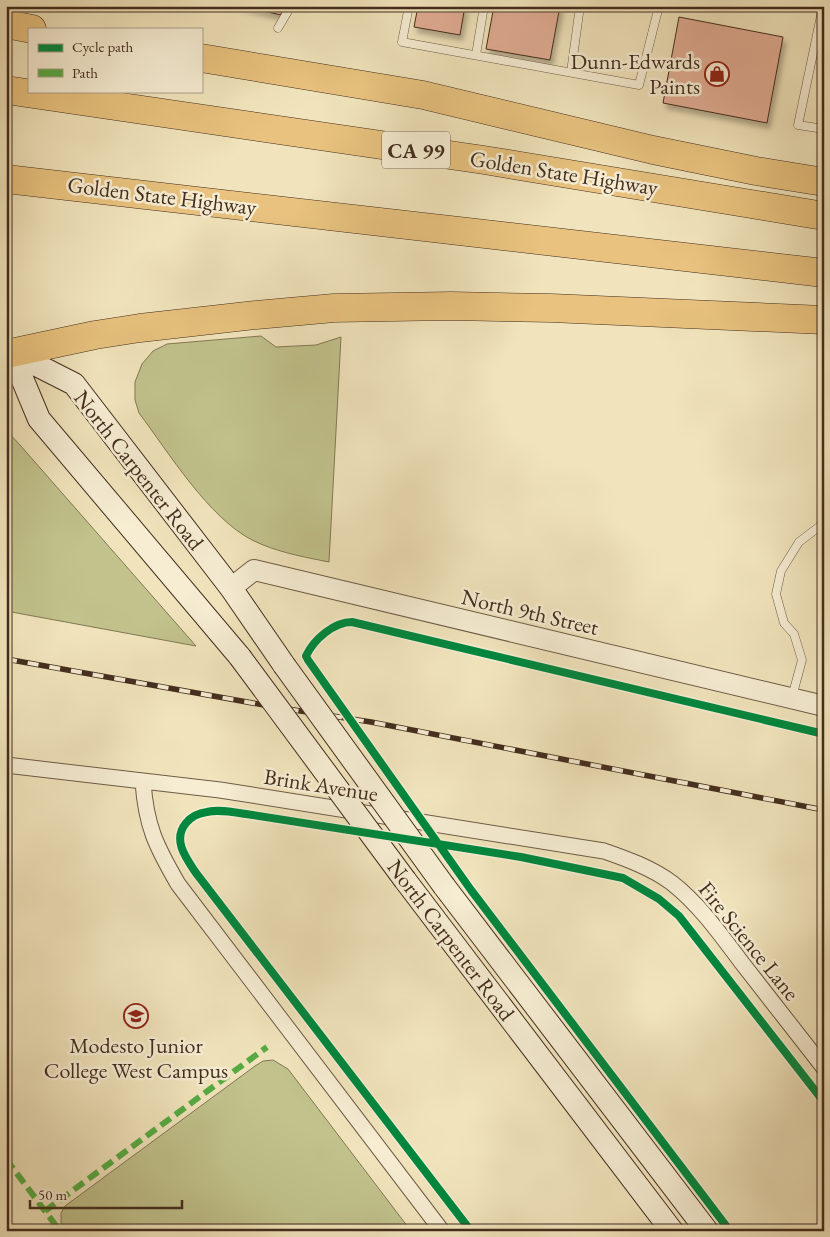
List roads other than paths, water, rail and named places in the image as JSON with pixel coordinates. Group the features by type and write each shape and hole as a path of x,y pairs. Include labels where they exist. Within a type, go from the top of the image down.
{"highway":[{"path":"6,24 28,28"},
{"path":"202,58 424,95 653,150 756,171 824,182"},
{"name":"Golden State Highway","path":"6,90 484,160 824,216"},
{"name":"Golden State Highway","path":"6,178 824,273"},
{"path":"9,353 95,335 140,328 334,308 452,306 541,308 824,320"}],"main road":[{"name":"North Carpenter Road","path":"9,353 74,384 231,588 444,886 707,1231"},
{"name":"North Carpenter Road","path":"9,353 39,419 240,657 405,880 672,1231"}],"street":[{"name":"North 9th Street","path":"231,588 254,570 824,706"},
{"name":"Brink Avenue","path":"6,765 220,790 604,851 627,859"},
{"path":"143,782 147,817 154,840 178,884 442,1231"},
{"name":"Fire Science Lane","path":"627,859 653,871 671,882 686,895 718,932 824,1068"}],"lane":[{"path":"278,28 288,6"},
{"path":"409,6 402,42 639,85 659,6"},
{"path":"476,55 484,6"},
{"path":"571,72 580,6"},
{"path":"823,6 798,124 824,129"},
{"path":"816,43 824,46"},
{"path":"791,699 802,660 794,634 784,623 776,594 780,571 799,542 824,524"}],"railway":[{"path":"6,659 275,707 371,722 824,810"}],"place":[{"name":"Dunn-Edwards Paints","path":"717,74"},
{"name":"Modesto Junior College West Campus","path":"136,1016"}]}
